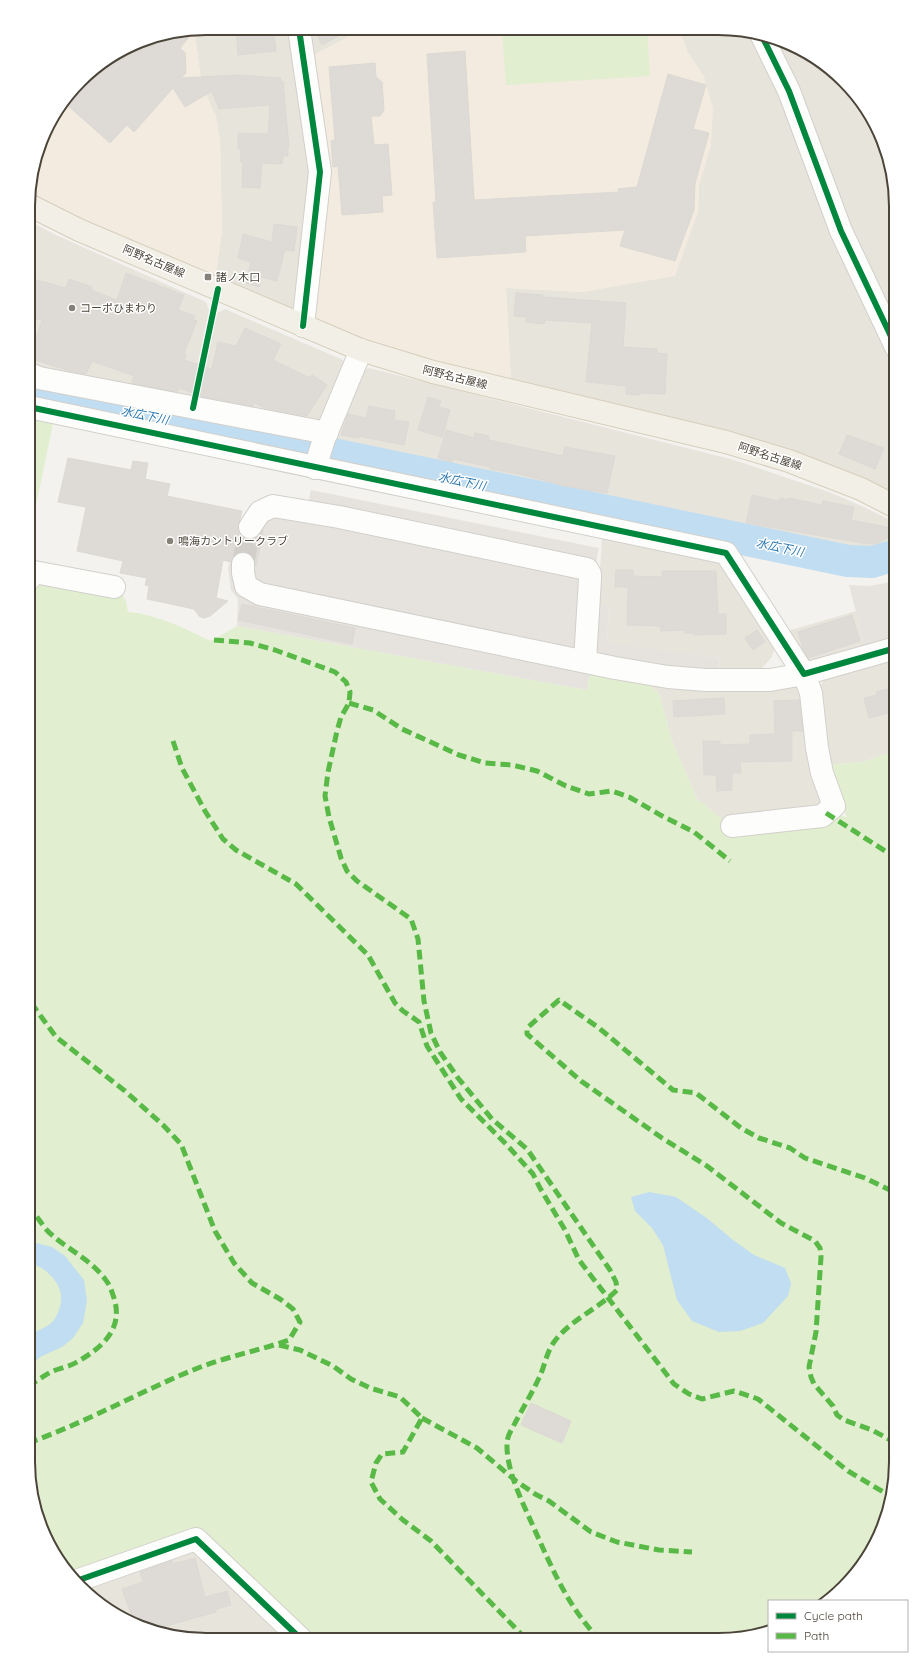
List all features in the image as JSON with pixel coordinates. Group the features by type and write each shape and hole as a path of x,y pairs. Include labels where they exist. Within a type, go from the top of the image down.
{"main road":[{"name":"阿野名古屋線","path":"35,208 79,230 361,350 433,372 726,442 789,461 861,489 889,503"}],"street":[{"path":"300,35 320,172 303,326"},
{"path":"765,42 789,91 842,231 889,332"},
{"path":"315,466 361,350"},
{"path":"35,376 326,436"},
{"path":"35,408 726,553 804,674 811,693 818,754 822,773 834,806 822,816 732,826"},
{"path":"250,528 260,512 273,506 347,519 587,569 590,574 590,579 586,661"},
{"path":"243,564 243,573 246,586 260,594 586,661 668,676 706,680 770,680 804,674 889,650"},
{"path":"35,572 114,587"},
{"path":"81,1579 196,1539 295,1633"}],"shaded area":[{"path":"203,35 195,36 202,86 216,117 220,142 222,232 215,278 69,215 35,195 38,172 48,140 58,120 70,102 93,77 120,58 140,48 172,38"},
{"path":"293,35 315,174 298,305 285,311 215,278 222,232 220,142 216,117 202,86 195,36"},
{"path":"308,35 352,35 312,56"},
{"path":"352,35 681,35 687,51 704,77 713,108 711,144 699,184 698,212 675,276 583,292 506,288 511,381 467,372 364,341 315,321 312,56"},
{"path":"681,35 729,35 753,38 781,96 834,238 889,354 889,493 511,381 506,288 583,292 698,212 699,184 711,144 704,77 687,51"},
{"path":"776,45 804,58 831,77 854,102 866,120 876,140 886,172 889,195 889,311 853,231 798,89"},
{"path":"35,224 56,235 206,302 209,310 191,395 180,400 35,369"},
{"path":"225,309 343,360 346,367 324,421 204,405 200,395 217,313"},
{"path":"369,368 734,460 829,492 889,520 889,540 873,548 855,550 832,547 363,449 333,438 361,371"},
{"path":"311,490 599,548 596,562 599,567 598,605 609,606 607,643 720,658 717,689 590,672 587,690 237,626 238,599 231,590 228,568 244,516 251,508 307,509"},
{"path":"602,534 716,559 776,642 772,657 762,668 754,671 719,670 720,658 607,644 609,606 598,606"},
{"path":"889,582 889,644 866,650 849,585 868,586"},
{"path":"856,611 866,650 820,663 806,662 784,632"},
{"path":"889,657 889,753 862,762 825,765 818,694 825,675"},
{"path":"646,681 802,683 826,804 726,822 697,799 672,741 659,694"},
{"path":"188,1548 198,1551 286,1633 195,1633 172,1630 140,1620 120,1610 102,1598 86,1584"}],"green space":[{"path":"502,35 647,35 650,76 506,85"},
{"path":"35,415 54,419 35,510"},
{"path":"35,575 120,591 126,601 128,612 139,613 160,619 211,641 237,626 587,690 590,672 646,681 659,694 672,741 697,799 726,822 839,816 847,817 825,765 862,762 889,753 889,1473 886,1496 876,1528 866,1548 847,1575 831,1591 819,1600 768,1600 768,1625 740,1632 308,1633 197,1530 75,1572 58,1548 48,1528 38,1496 35,1473"}],"water":[{"path":"649,1192 676,1197 708,1219 754,1255 785,1268 791,1283 788,1296 763,1323 740,1331 719,1332 692,1321 677,1300 663,1245 652,1228 635,1211 631,1197"},
{"path":"35,1243 52,1247 65,1256 84,1280 87,1301 83,1323 73,1338 62,1347 40,1357 35,1362 35,1332 47,1326 54,1320 61,1304 58,1285 50,1274 35,1265"}],"building":[{"path":"190,35 180,48 185,53 186,73 181,78 239,75 281,78 280,82 283,81 289,147 288,156 283,156 282,164 262,163 260,188 242,187 243,162 240,162 241,149 238,149 238,133 268,134 270,105 219,109 212,91 185,107 173,88 134,132 127,125 110,143 68,105 77,93 102,70 120,58 151,44 172,38"},
{"path":"237,35 274,35 276,51 238,55"},
{"path":"317,35 340,35 322,45"},
{"path":"465,51 474,200 619,192 618,189 637,187 668,74 706,85 693,129 709,133 695,184 694,210 675,261 620,246 625,230 525,236 526,252 437,258 433,202 436,202 427,54"},
{"path":"375,63 376,77 382,82 384,110 380,116 371,116 374,145 388,144 392,195 382,196 383,212 342,215 338,166 333,167 331,141 335,140 329,67"},
{"path":"274,224 297,227 294,251 285,250 277,281 261,277 259,287 246,283 251,262 238,258 243,234 272,242"},
{"path":"126,273 184,295 178,310 195,316 193,320 197,321 184,353 186,354 184,360 212,369 218,342 236,346 245,328 281,344 273,360 310,378 312,375 327,385 307,416 265,408 254,403 253,406 204,397 179,388 177,392 132,383 134,376 92,361 86,374 70,371 35,360 35,340 42,320 35,318 35,280 66,288 69,279 92,287 91,290 117,300"},
{"path":"516,293 543,295 543,297 626,303 623,347 657,349 656,353 667,354 665,394 626,394 626,386 586,382 592,323 545,320 544,324 526,322 527,317 514,316"},
{"path":"428,397 441,401 439,407 450,410 442,437 418,430"},
{"path":"369,406 395,411 394,420 409,422 404,445 359,436 359,438 341,435 348,414 366,418"},
{"path":"446,430 474,438 475,433 489,436 489,440 563,456 565,447 615,456 607,493 558,485 519,474 490,469 490,467 453,459 452,462 438,458"},
{"path":"847,435 884,448 875,469 839,454"},
{"name":"鳴海カントリークラブ","path":"68,458 131,470 133,461 148,463 145,479 170,484 167,496 242,511 238,527 239,533 243,537 249,539 255,538 263,530 256,566 254,557 249,553 236,553 232,557 231,562 223,560 216,598 228,601 210,616 203,618 199,616 194,609 147,599 149,586 145,585 147,578 120,573 123,561 77,551 86,507 58,502"},
{"path":"752,495 779,501 780,498 789,500 789,498 822,505 823,501 854,507 851,520 889,528 889,537 875,544 868,544 746,523"},
{"path":"616,570 633,570 633,576 662,577 662,571 716,571 718,614 726,614 726,634 694,635 694,633 685,633 684,630 661,631 660,626 627,625 628,587 615,587"},
{"path":"242,604 355,628 352,644 238,620"},
{"path":"852,615 860,641 808,658 804,651 798,632"},
{"path":"757,630 765,642 753,650 745,638"},
{"path":"889,689 889,713 869,718 864,698 877,695 876,692"},
{"path":"724,698 725,714 674,717 673,701"},
{"path":"799,700 803,731 792,731 792,761 740,762 741,773 732,773 732,790 717,791 716,775 704,775 703,741 720,741 720,745 750,744 750,735 775,734 774,701"},
{"path":"531,1403 571,1421 562,1443 521,1425"},
{"path":"195,1558 205,1597 227,1591 231,1605 216,1609 216,1612 162,1627 161,1624 157,1626 151,1624 132,1616 122,1589 143,1582 140,1572 172,1560 173,1564"}],"waterway":[{"name":"水広下川","path":"35,392 848,561 872,562 889,557"}],"tunnel":[{"path":"243,564 250,527"}],"marked path":[{"path":"214,640 250,643 275,650 335,672 346,682 350,692 349,703 341,717 337,731 328,772 325,796 329,817 341,858 347,871 357,881 411,919 418,939 424,1001 431,1033 440,1052 458,1078 492,1119 527,1149 610,1270 616,1282 617,1290 568,1327 554,1342 536,1384 510,1433 507,1443 507,1453 512,1475 547,1557 569,1600 594,1633"},
{"path":"349,703 373,710 402,729 459,755 485,763 512,765 537,771 566,786 589,794 612,791 629,797 694,832 730,861"},
{"path":"173,741 182,768 205,811 223,839 236,850 296,884 368,955 395,1003 403,1011 419,1022 427,1046 461,1099 506,1144 533,1174 565,1230 579,1260 674,1384 689,1394 702,1399 734,1391 758,1399 848,1471 886,1494"},
{"path":"826,813 889,854"},
{"path":"889,1190 865,1178 805,1158 790,1148 759,1138 741,1128 696,1093 673,1090 599,1028 559,1000 527,1028 527,1034 581,1081 662,1138 707,1166 781,1223 815,1241 820,1248 821,1257 816,1332 809,1367 811,1377 814,1384 833,1406 837,1415 844,1420 872,1430 889,1439"},
{"path":"35,1008 56,1037 125,1091 163,1125 181,1144 215,1231 234,1263 252,1283 280,1299 293,1309 300,1322 289,1340 217,1361 193,1370 35,1440"},
{"path":"35,1214 52,1235 93,1266 107,1281 114,1298 116,1320 108,1337 94,1351 77,1362 57,1369 35,1382"},
{"path":"279,1345 300,1350 333,1366 351,1379 370,1388 400,1397 422,1418 403,1452 382,1454 376,1463 371,1482 380,1499 403,1520 431,1541 520,1633"},
{"path":"422,1418 477,1448 516,1481 535,1494 549,1501 591,1532 617,1542 659,1550 692,1552"}],"cycle path":[{"path":"300,35 320,172 303,326"},
{"path":"765,42 789,91 841,231 889,332"},
{"path":"193,408 218,289"},
{"path":"35,408 726,553 804,674 889,650"},
{"path":"81,1579 196,1539 295,1633"}],"place":[{"name":"諸ノ木口","path":"208,277"},
{"name":"コーポひまわり","path":"72,308"},
{"name":"鳴海カントリークラブ","path":"170,541"}]}
